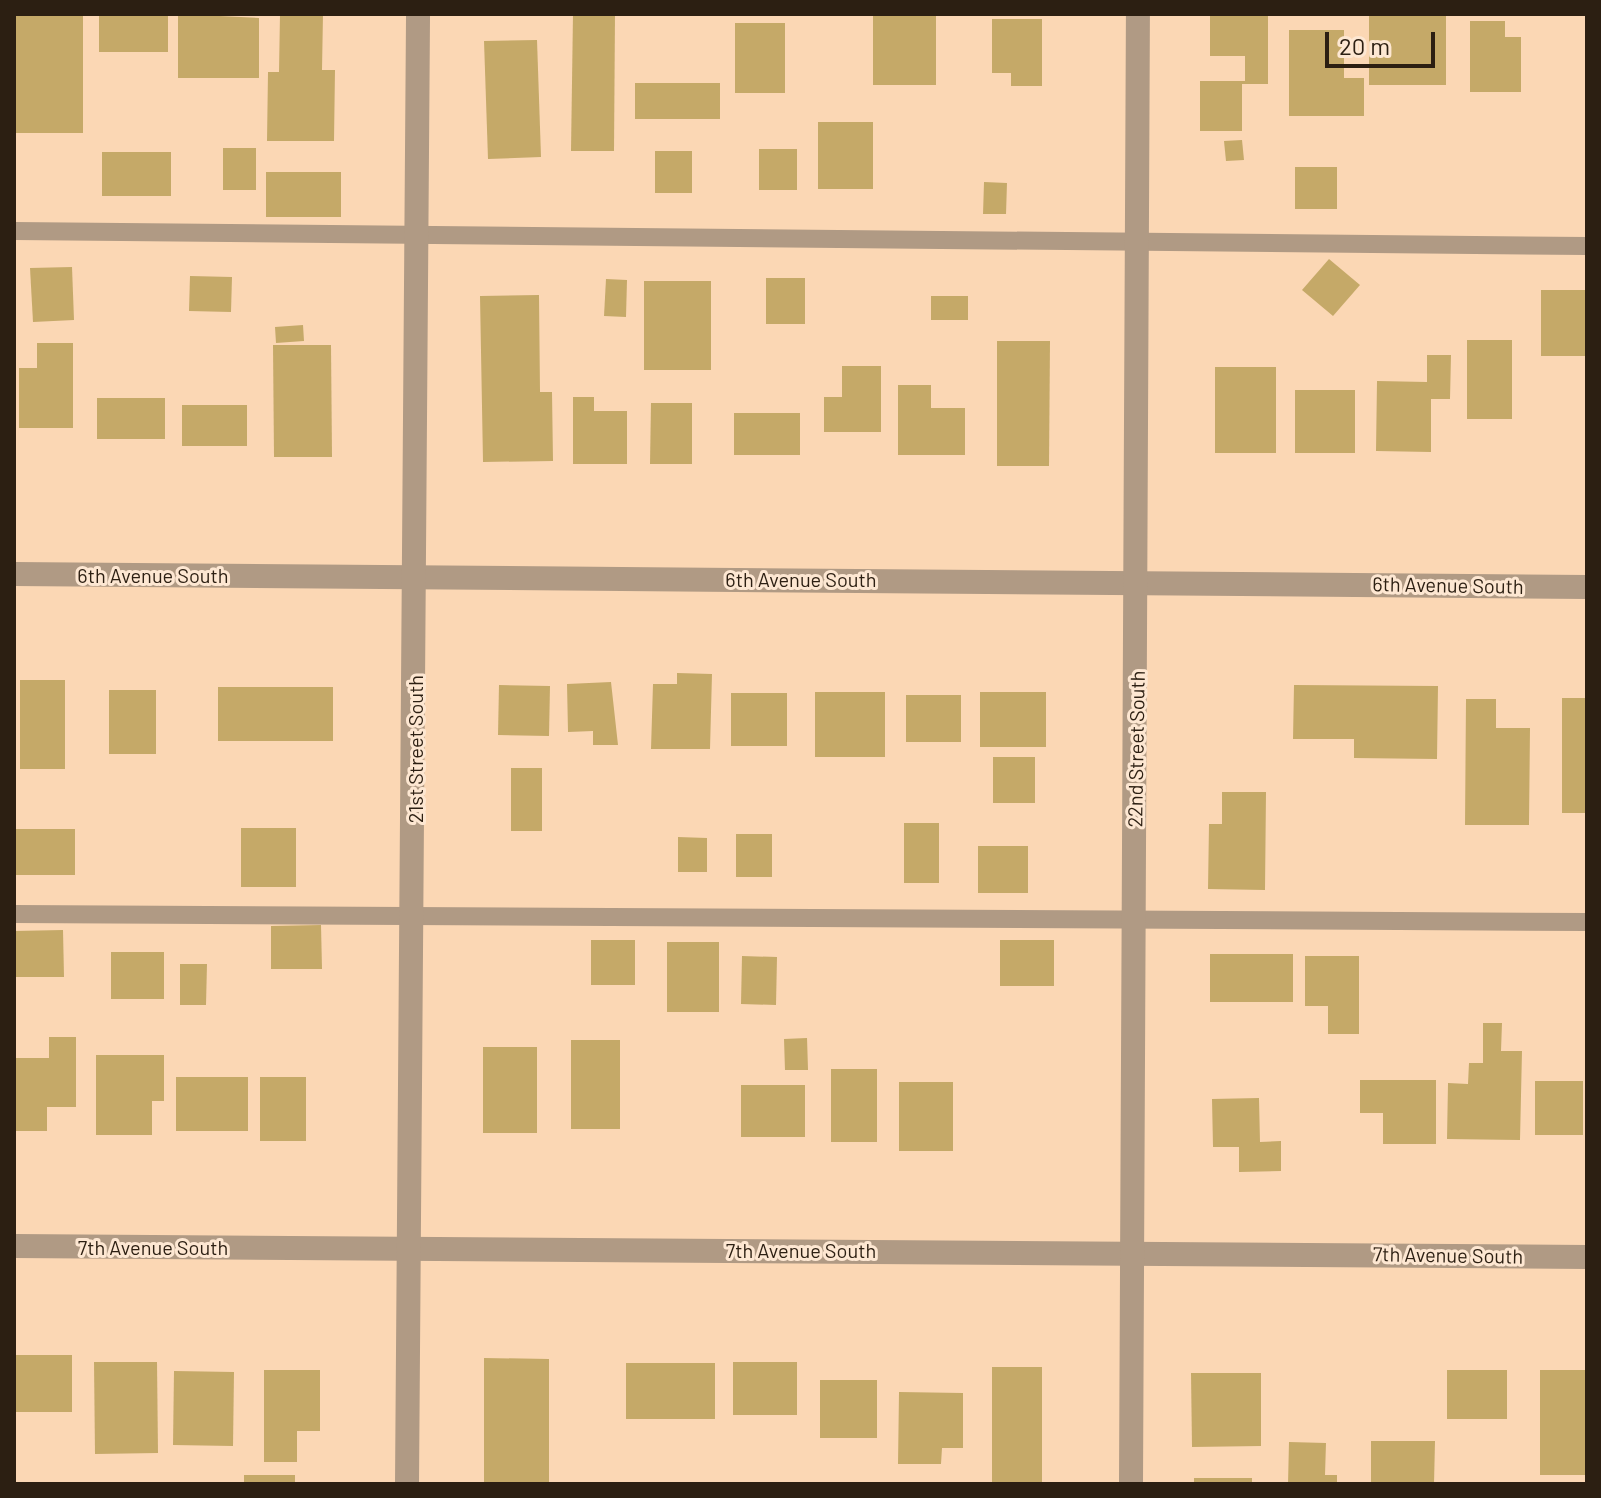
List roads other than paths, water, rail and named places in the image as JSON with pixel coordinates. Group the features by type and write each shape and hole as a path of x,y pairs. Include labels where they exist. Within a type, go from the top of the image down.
{"street":[{"name":"21st Street South","path":"407,1484 407,1249 415,917 418,14"},
{"name":"22nd Street South","path":"1131,1484 1130,1251 1138,582 1138,14"},
{"name":"6th Avenue South","path":"14,574 1587,587"},
{"name":"7th Avenue South","path":"14,1246 1130,1251 1587,1257"}],"lane":[{"path":"14,231 417,230 1587,246"},
{"path":"14,914 1587,922"}]}
